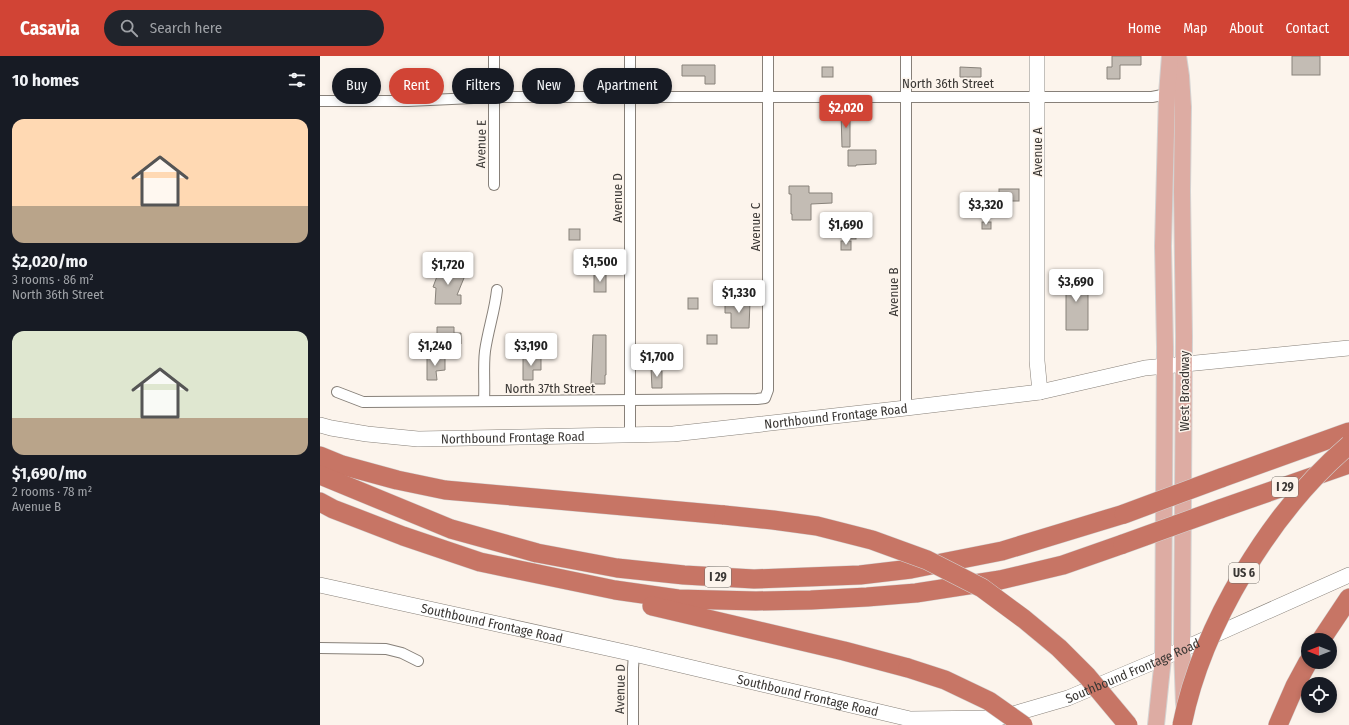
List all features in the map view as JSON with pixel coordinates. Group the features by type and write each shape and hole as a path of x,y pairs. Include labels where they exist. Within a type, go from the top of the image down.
{"highway":[{"name":"I 29","path":"320,475 452,529 537,553 617,568 684,575 754,579 860,575 911,570 1002,550 1124,514 1349,432"},
{"name":"US 6","path":"1182,725 1186,707 1200,666 1217,622 1233,590 1272,530 1300,493 1349,446"},
{"path":"320,456 342,465 390,478 445,490 773,520 817,526 872,540 927,560 982,588 1024,619 1059,648 1087,676 1128,725"},
{"name":"I 29","path":"320,502 333,509 403,536 480,562 615,590 678,599 756,601 867,597 916,593 1000,580 1063,565 1349,464"},
{"path":"566,580 593,593 822,646 908,668 945,680 990,701 1023,725"},
{"path":"1326,633 1349,598"},
{"path":"1278,725 1304,669"}],"main road":[{"name":"West Broadway","path":"1156,725 1163,658 1163,246 1167,94 1170,56"},
{"name":"West Broadway","path":"1178,56 1181,76 1182,107 1184,365 1182,649 1184,706 1187,725"}],"street":[{"name":"Avenue E","path":"494,56 494,68"},
{"name":"Avenue D","path":"630,56 630,68"},
{"name":"Avenue C","path":"765,398 768,390 768,56"},
{"name":"Avenue B","path":"906,56 906,408"},
{"name":"Avenue A","path":"1037,56 1037,361 1040,392"},
{"name":"North 36th Street","path":"672,97 1152,97 1167,94"},
{"name":"North 36th Street","path":"514,97 583,97"},
{"name":"North 36th Street","path":"320,101 408,101 452,99"},
{"name":"Avenue E","path":"494,185 495,104"},
{"name":"Avenue D","path":"630,104 630,435"},
{"path":"484,400 485,352 496,302 497,290"},
{"name":"Northbound Frontage Road","path":"320,425 367,434 418,439 673,434 1040,392 1145,368 1349,348"},
{"name":"North 37th Street","path":"337,392 363,402 484,400 631,401 765,398"},
{"name":"Southbound Frontage Road","path":"320,585 634,654 910,722 999,718 1068,698 1163,658 1349,575"},
{"path":"320,648 386,649 402,653 418,661"},
{"name":"Avenue D","path":"633,725 634,654"}],"building":[{"path":"1112,56 1141,56 1141,65 1120,65 1120,79 1107,79 1107,67 1112,67"},
{"path":"1292,56 1320,56 1320,75 1292,75"},
{"path":"682,65 715,65 715,84 705,84 705,76 682,76"},
{"path":"822,67 833,67 833,77 822,77"},
{"path":"960,67 981,68 981,77 960,77"},
{"path":"841,112 850,112 850,147 842,147"},
{"path":"848,150 876,150 876,164 848,166"},
{"path":"789,186 809,186 809,193 832,193 832,203 811,204 811,220 792,220 791,194 789,194"},
{"path":"999,189 1019,189 1019,201 999,201"},
{"path":"982,222 991,222 991,229 982,229"},
{"path":"569,229 580,229 580,240 569,240"},
{"path":"848,231 856,231 856,239 848,239"},
{"path":"841,241 851,241 851,250 841,250"},
{"path":"442,263 459,270 457,275 464,278 457,295 461,295 461,304 435,304 436,288 433,287"},
{"path":"594,274 606,274 606,292 594,292"},
{"path":"1085,278 1095,278 1095,286 1088,286 1088,330 1066,330 1066,294 1056,294 1057,282 1085,282"},
{"path":"688,298 698,298 698,309 688,309"},
{"path":"725,301 750,302 749,328 731,328 731,313 725,313"},
{"path":"437,327 454,327 454,333 461,333 461,344 451,344 451,340 437,340"},
{"path":"593,335 606,335 605,384 591,384"},
{"path":"707,335 717,335 717,344 707,344"},
{"path":"427,357 445,357 445,370 436,371 437,380 427,380"},
{"path":"523,357 541,357 541,370 533,370 533,380 523,380"},
{"path":"660,367 660,371 662,371 662,388 652,388 651,368"}]}
